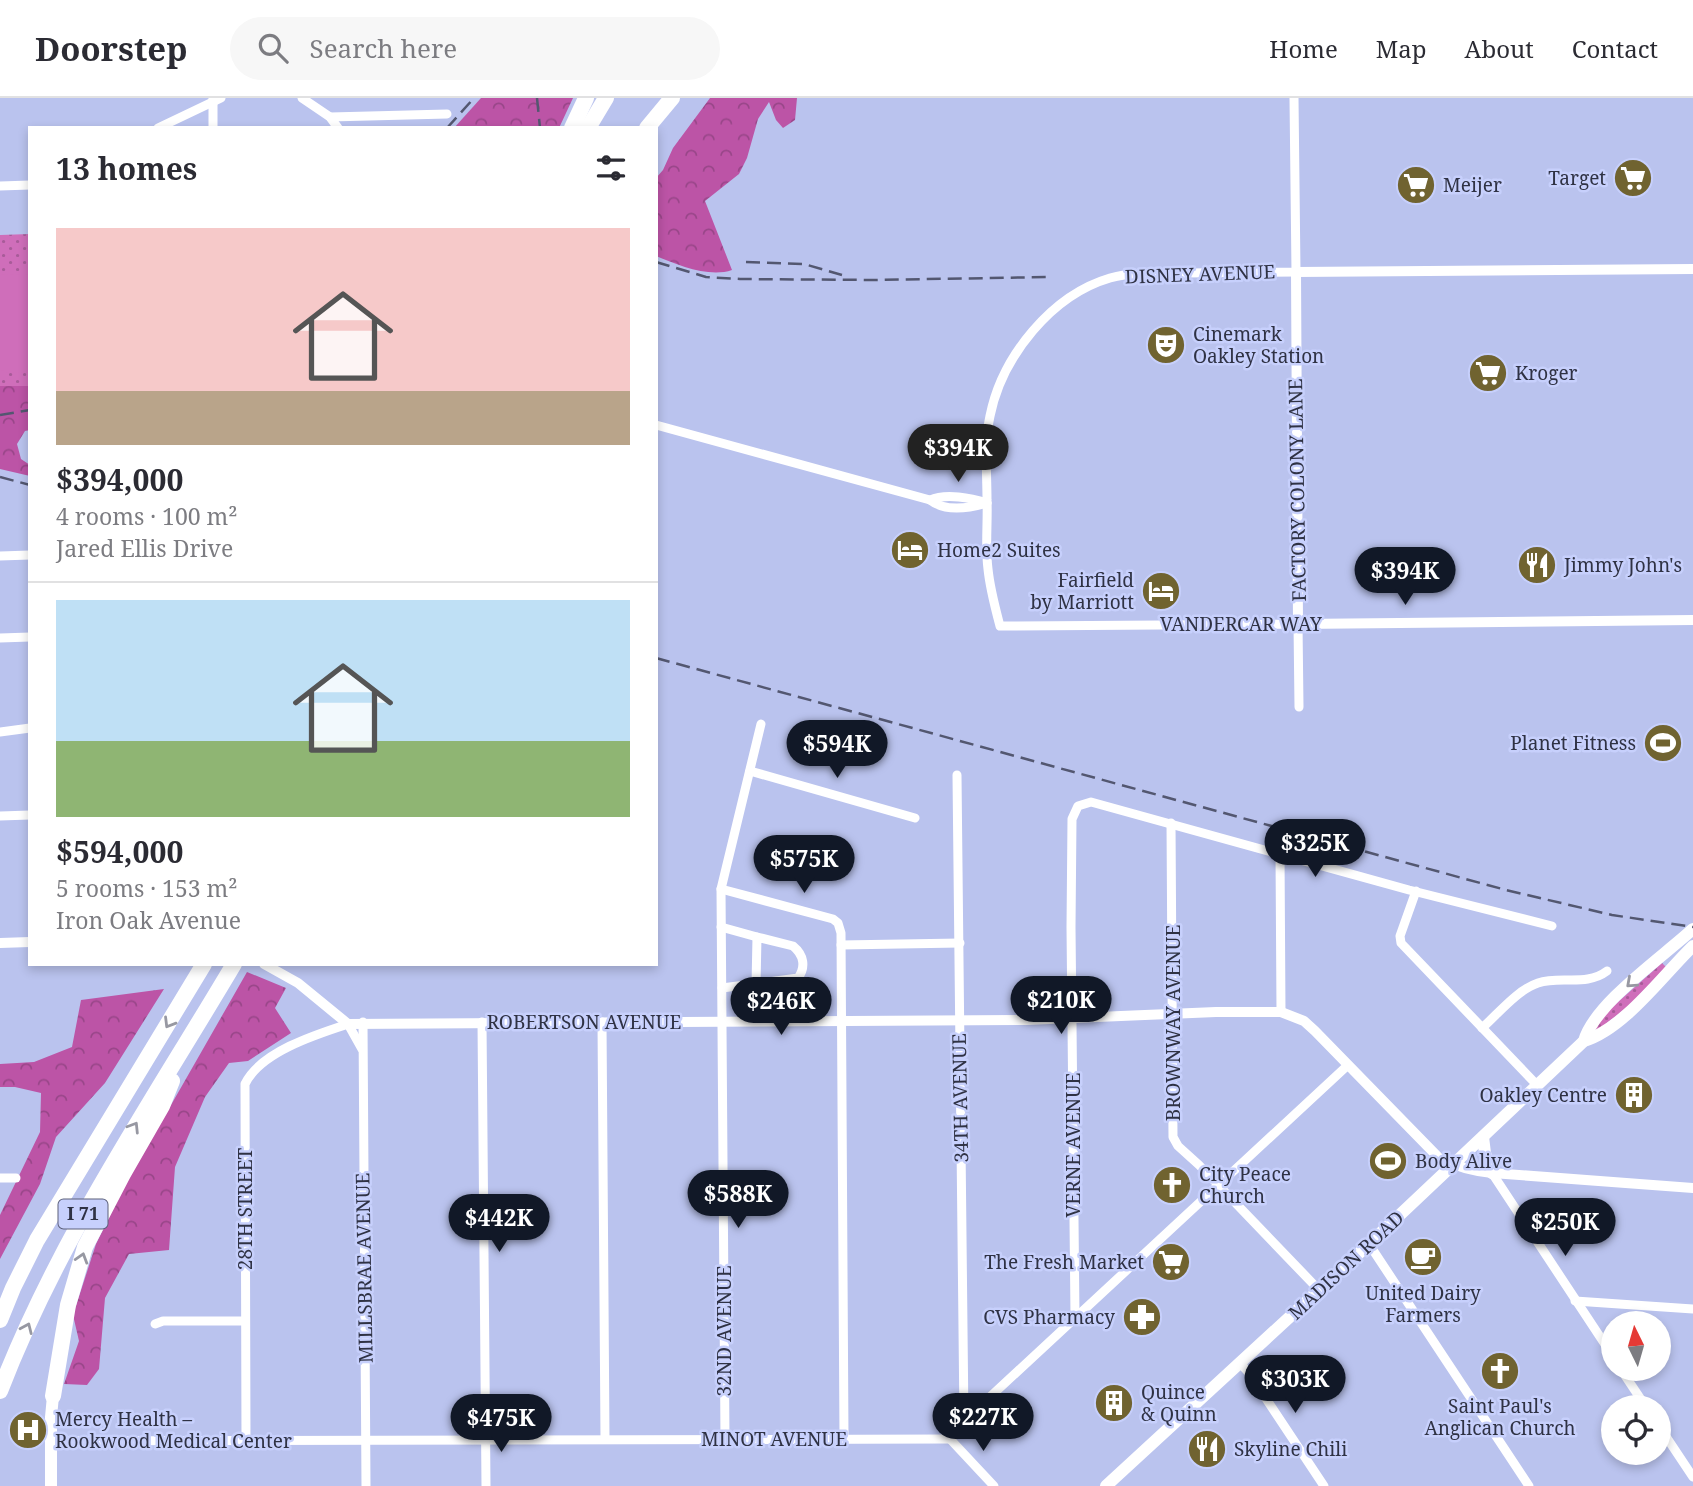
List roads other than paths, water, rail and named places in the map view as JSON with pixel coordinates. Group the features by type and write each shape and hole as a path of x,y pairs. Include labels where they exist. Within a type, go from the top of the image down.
{"highway":[{"path":"573,126 586,98"},
{"path":"589,126 606,98"},
{"path":"649,126 672,98"},
{"name":"I 71","path":"0,1320 6,1293 203,966"},
{"name":"I 71","path":"0,1391 46,1285 89,1203 233,966"},
{"path":"54,1396 68,1306 85,1247 162,1106 185,1046"}],"main road":[{"name":"MADISON ROAD","path":"1584,1041 1587,1030 1619,994 1693,929"},
{"name":"MADISON ROAD","path":"1106,1486 1584,1041 1595,1038 1635,1006 1693,946"},
{"path":"1483,1137 1492,1173"},
{"path":"51,1486 54,1396"}],"street":[{"path":"302,98 330,117 337,126"},
{"path":"1294,98 1296,272"},
{"path":"162,126 215,99"},
{"path":"213,126 215,99"},
{"path":"330,117 447,114"},
{"path":"0,186 28,186"},
{"name":"DISNEY AVENUE","path":"1000,626 987,567 986,436 994,400 1016,354 1049,314 1075,292 1112,278 1139,273 1693,269"},
{"name":"FACTORY COLONY LANE","path":"1296,272 1299,707"},
{"path":"658,426 930,500 937,505 955,508 988,503"},
{"path":"0,556 28,555"},
{"name":"VANDERCAR WAY","path":"1000,626 1693,620"},
{"path":"0,638 28,637"},
{"name":"32ND AVENUE","path":"725,1439 721,889 761,723"},
{"path":"0,732 28,728"},
{"path":"750,771 915,818"},
{"name":"34TH AVENUE","path":"957,775 964,1421"},
{"name":"VERNE AVENUE","path":"1075,1317 1072,819 1078,806 1091,802 1171,823"},
{"path":"0,816 28,816"},
{"path":"1171,823 1552,926"},
{"name":"BROWNWAY AVENUE","path":"1171,823 1173,1138 1319,1290"},
{"path":"1280,853 1282,1012 1304,1021 1439,1158 1468,1170 1492,1173 1693,1188"},
{"path":"721,889 833,919 838,923 841,933 844,1439"},
{"path":"1416,891 1400,936 1401,943 1537,1085"},
{"path":"721,927 793,946 800,953 803,965 803,972 798,978 722,988"},
{"path":"756,985 757,937"},
{"path":"0,943 28,942"},
{"path":"841,945 960,943"},
{"path":"268,966 316,996 348,1024"},
{"path":"1482,1028 1532,986 1550,980 1594,979 1607,971"},
{"name":"ROBERTSON AVENUE","path":"332,1029 363,1022 1073,1020 1216,1012 1282,1012"},
{"name":"MILLSBRAE AVENUE","path":"363,1022 366,1486"},
{"path":"482,1022 485,1486"},
{"path":"602,1022 605,1439"},
{"name":"MILLSBRAE AVENUE","path":"348,1024 362,1049"},
{"name":"28TH STREET","path":"246,1440 245,1084 255,1069 281,1052 332,1029"},
{"path":"994,1486 950,1439 964,1421 1348,1065"},
{"path":"1492,1173 1601,1340"},
{"path":"0,1178 16,1178"},
{"path":"1369,1244 1529,1486"},
{"path":"1575,1301 1693,1309"},
{"path":"155,1324 163,1321 246,1321"},
{"path":"1240,1363 1250,1373 1324,1486"},
{"name":"MINOT AVENUE","path":"51,1441 950,1439"},
{"path":"1671,1444 1693,1477"}],"railway":[{"path":"449,126 474,98"},
{"path":"537,98 540,126"},
{"path":"746,262 804,264 842,275"},
{"path":"658,263 706,277 740,279 1049,277"},
{"path":"0,415 28,410"},
{"path":"0,477 28,484"},
{"path":"658,659 1506,890 1612,915 1693,927"}],"place":[{"name":"Target","path":"1633,178"},
{"name":"Meijer","path":"1416,185"},
{"name":"Cinemark Oakley Station","path":"1166,345"},
{"name":"Kroger","path":"1488,373"},
{"name":"Home2 Suites","path":"910,550"},
{"name":"Jimmy John's","path":"1537,565"},
{"name":"Fairfield by Marriott","path":"1161,591"},
{"name":"Planet Fitness","path":"1663,743"},
{"name":"Oakley Centre","path":"1634,1095"},
{"name":"Body Alive","path":"1388,1161"},
{"name":"City Peace Church","path":"1172,1185"},
{"name":"United Dairy Farmers","path":"1423,1257"},
{"name":"The Fresh Market","path":"1171,1262"},
{"name":"CVS Pharmacy","path":"1142,1317"},
{"name":"Saint Paul's Anglican Church","path":"1500,1371"},
{"name":"Quince & Quinn","path":"1114,1403"},
{"name":"Mercy Health – Rookwood Medical Center","path":"28,1430"},
{"name":"Skyline Chili","path":"1207,1449"}]}
